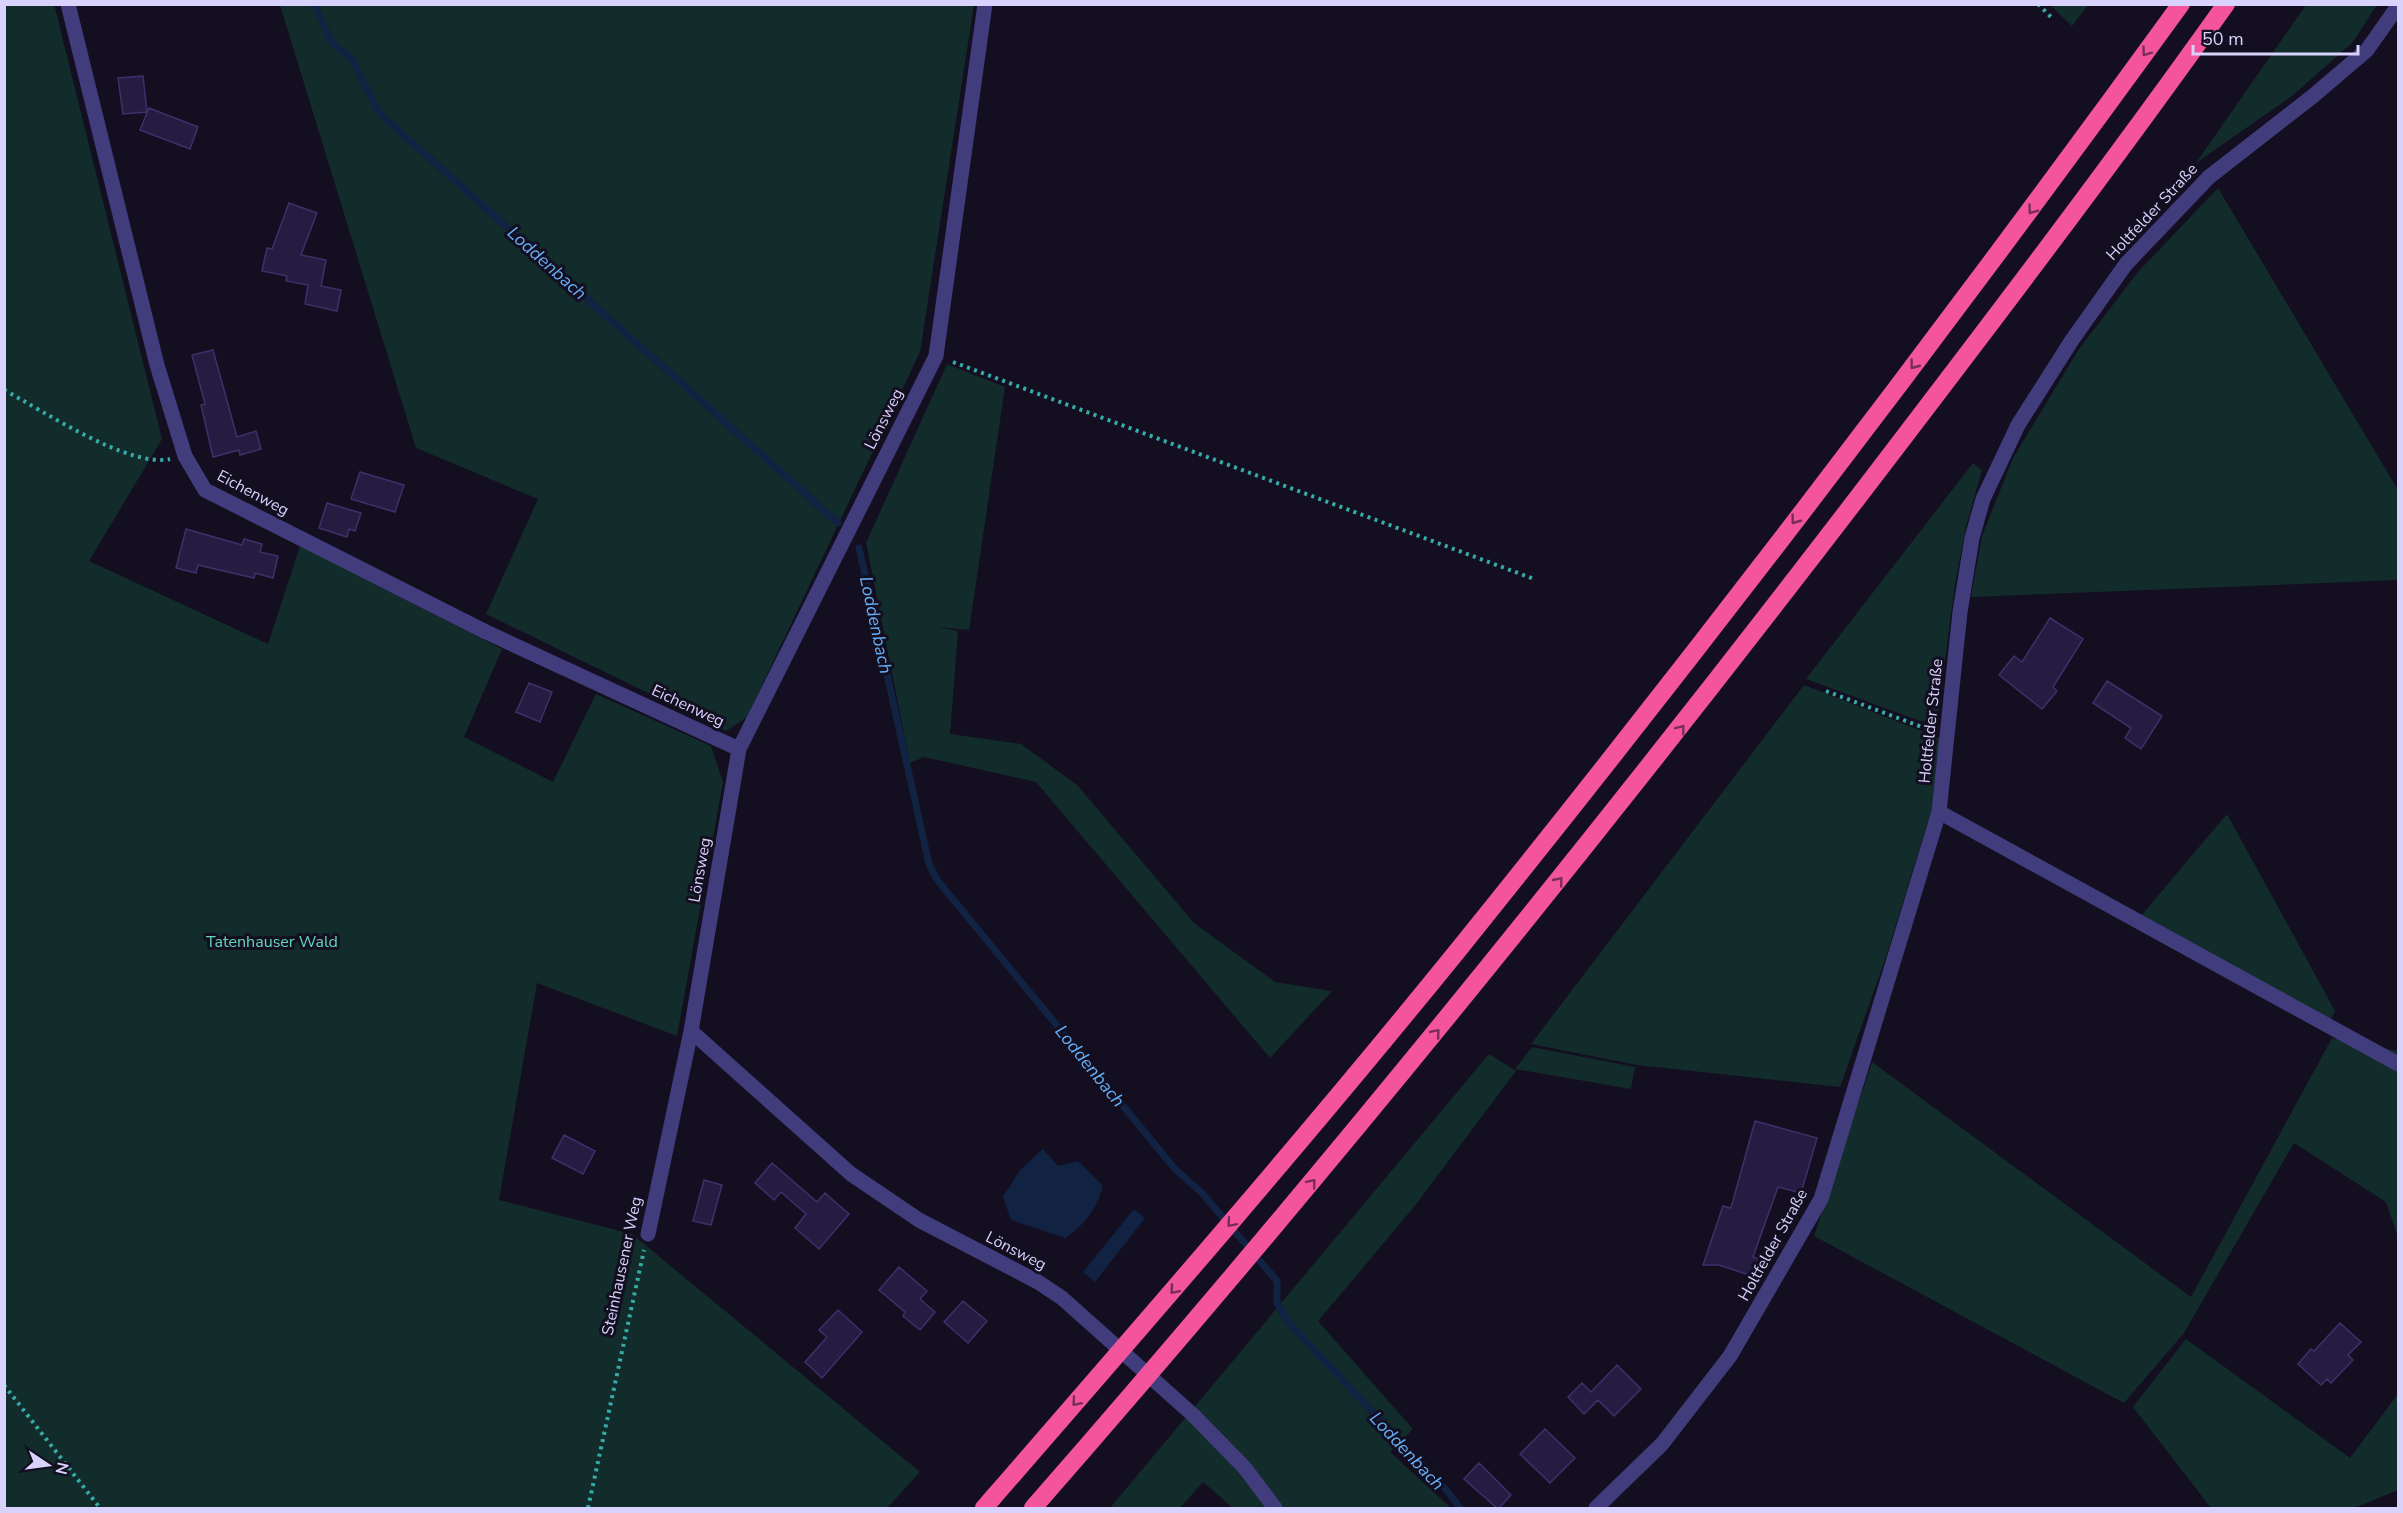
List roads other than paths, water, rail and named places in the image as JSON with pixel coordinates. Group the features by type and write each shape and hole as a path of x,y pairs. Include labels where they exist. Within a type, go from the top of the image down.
{"highway":[{"path":"984,1509 1250,1201 1456,952 1653,706 2014,234 2181,4"},
{"path":"1033,1509 1161,1362 1482,978 1680,730 2038,262 2226,4"}],"street":[{"name":"Eichenweg","path":"68,4 157,365 185,456 205,490 486,632 739,749"},
{"name":"Lönsweg","path":"986,4 936,356 739,749 691,1031 852,1174 919,1220 1038,1282 1062,1298 1192,1414 1244,1467 1275,1509"},
{"name":"Holtfelder Straße","path":"1596,1509 1662,1444 1730,1356 1821,1199 1939,812 1960,612 1972,538 1983,499 2018,425 2072,340 2126,264 2209,177 2313,96 2367,50 2398,6"},
{"path":"1939,812 2398,1064"},
{"name":"Steinhausener Weg","path":"648,1234 691,1031"}],"water":[{"path":"1043,1149 1058,1166 1078,1161 1103,1186 1089,1215 1065,1238 1011,1220 1003,1197 1020,1170"},
{"path":"1134,1209 1145,1218 1095,1282 1083,1272"}],"waterway":[{"name":"Loddenbach","path":"314,4 332,43 351,58 379,113 838,523"},
{"name":"Loddenbach","path":"859,548 929,864 938,881 1175,1169 1202,1193 1277,1281 1277,1303 1287,1321 1449,1493 1460,1508"}],"park label":[{"name":"Tatenhauser Wald","path":"272,942"}]}
